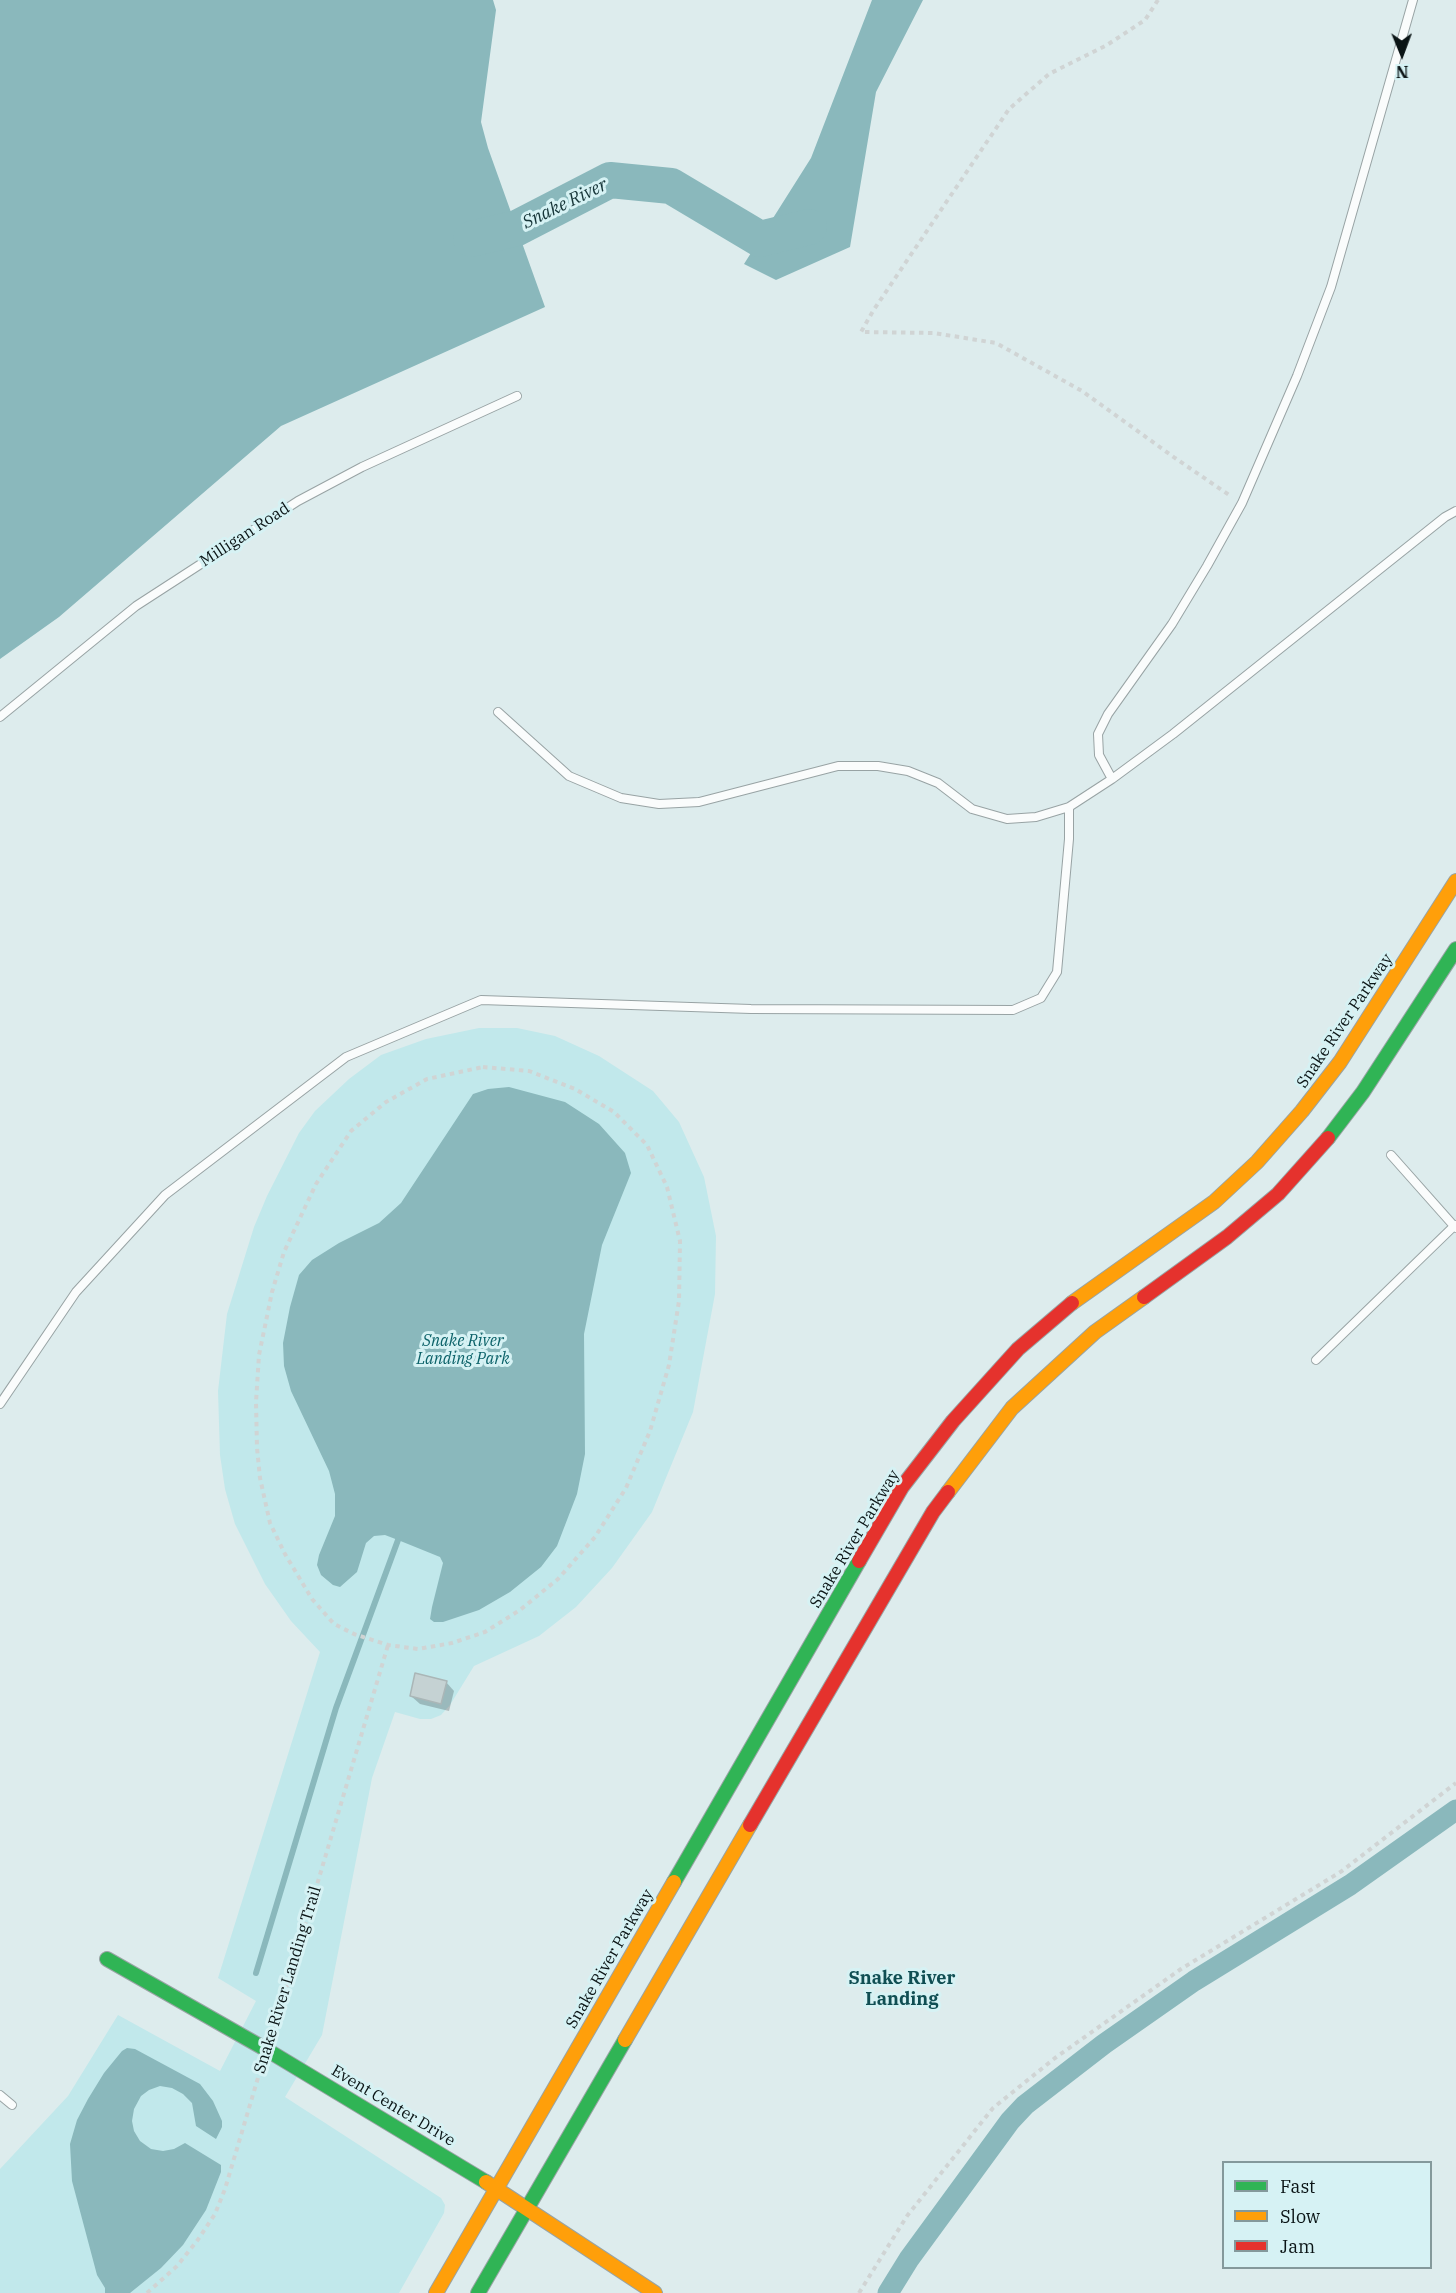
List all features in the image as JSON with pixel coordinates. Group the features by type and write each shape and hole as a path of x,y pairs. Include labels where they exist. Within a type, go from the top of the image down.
{"street":[{"name":"Snake River Parkway","path":"436,2293 902,1487 953,1421 1018,1349 1084,1293 1214,1202 1257,1162 1302,1111 1340,1062 1456,881"},
{"path":"478,2293 933,1512 1012,1408 1095,1332 1227,1237 1278,1194 1321,1147 1363,1092 1456,949"},
{"name":"Event Center Drive","path":"107,1959 267,2050 497,2189 655,2293"}],"lane":[{"path":"1112,779 1099,755 1098,734 1108,714 1172,624 1207,566 1242,503 1297,376 1331,287 1413,0"},
{"name":"Milligan Road","path":"0,717 136,606 298,501 362,467 517,396"},
{"path":"498,712 568,776 621,798 658,804 699,802 838,766 878,766 908,771 938,783 972,809 1007,819 1036,817 1069,807 1112,779 1445,517 1456,511"},
{"path":"0,1404 76,1292 165,1195 346,1057 481,1000 751,1009 1012,1010 1041,998 1057,972 1069,839 1069,807"},
{"path":"1316,1360 1455,1227 1391,1155"},
{"path":"0,2095 12,2105"}],"path":[{"path":"1158,0 1145,20 1107,45 1049,74 1009,109 861,332 934,333 996,343 1082,391 1175,459 1242,503"},
{"path":"483,1066 530,1071 575,1089 614,1112 647,1145 667,1187 680,1241 679,1301 669,1365 650,1431 626,1488 595,1537 558,1579 520,1610 485,1632 452,1643 418,1649 388,1645 354,1634 334,1624 312,1599 285,1554 270,1523 260,1478 256,1401 259,1355 272,1292 284,1252 316,1184 351,1131 386,1102 426,1079 483,1066"},
{"name":"Snake River Landing Trail","path":"147,2293 177,2266 197,2241 215,2214 225,2189 388,1645"},
{"path":"859,2293 907,2216 993,2108 1055,2058 1180,1970 1342,1871 1456,1783"}],"green space":[{"name":"Snake River Landing Park","path":"479,1028 517,1028 555,1036 599,1056 653,1091 679,1122 704,1177 716,1236 715,1294 693,1412 652,1512 612,1568 576,1607 539,1636 474,1666 450,1705 441,1715 431,1719 420,1719 395,1712 372,1778 322,2035 285,2097 441,2198 445,2205 444,2213 399,2293 0,2293 0,2169 68,2096 118,2015 220,2071 256,2001 218,1978 320,1652 291,1621 265,1584 235,1524 225,1489 220,1455 218,1391 227,1314 254,1227 299,1133 315,1111 349,1079 381,1055 426,1039"}],"shaded area":[{"path":"0,0 493,0 496,10 481,122 488,148 545,307 281,426 59,617 0,659"},
{"path":"872,0 923,0 876,92 850,247 776,280 744,264 811,158"},
{"path":"509,1087 565,1102 599,1124 625,1153 631,1173 602,1245 584,1334 585,1454 577,1494 557,1546 541,1567 510,1592 479,1610 443,1622 434,1622 430,1619 443,1563 440,1557 385,1535 374,1536 366,1543 357,1572 340,1587 333,1585 321,1575 317,1565 335,1516 335,1494 329,1471 291,1391 284,1366 283,1343 299,1275 312,1260 339,1243 379,1223 401,1203 473,1094 488,1089"},
{"path":"127,2048 135,2049 200,2084 213,2101 222,2121 222,2127 216,2139 196,2126 192,2103 183,2094 172,2088 160,2086 141,2096 134,2109 132,2121 134,2131 140,2141 151,2149 163,2151 174,2149 185,2143 221,2165 221,2172 206,2210 183,2245 161,2268 130,2293 105,2293 105,2288 97,2275 72,2181 70,2144 77,2120 88,2099 104,2073"}],"building":[{"path":"415,1673 447,1681 441,1704 410,1696"}],"waterway":[{"name":"Snake River","path":"471,239 517,228 610,180 671,186 760,239 809,227"},
{"path":"256,1973 336,1708 398,1540"},
{"path":"888,2293 909,2259 1010,2121 1025,2105 1104,2044 1194,1981 1350,1885 1456,1810"}],"traffic: fast":[{"path":"1328,1138 1363,1092 1456,949"},
{"path":"674,1882 859,1561"},
{"path":"107,1959 267,2050 486,2182"},
{"path":"478,2293 625,2040"}],"traffic: slow":[{"path":"1072,1303 1214,1202 1257,1162 1302,1111 1340,1062 1456,881"},
{"path":"948,1492 1012,1408 1095,1332 1144,1297"},
{"path":"625,2040 750,1825"},
{"path":"436,2293 674,1882"},
{"path":"486,2182 655,2293"}],"traffic: jam":[{"path":"1144,1297 1227,1237 1278,1194 1328,1138"},
{"path":"859,1561 902,1487 953,1421 1018,1349 1072,1303"},
{"path":"750,1825 933,1512 948,1492"}],"district":[{"name":"Snake River Landing","path":"902,1989"}]}
